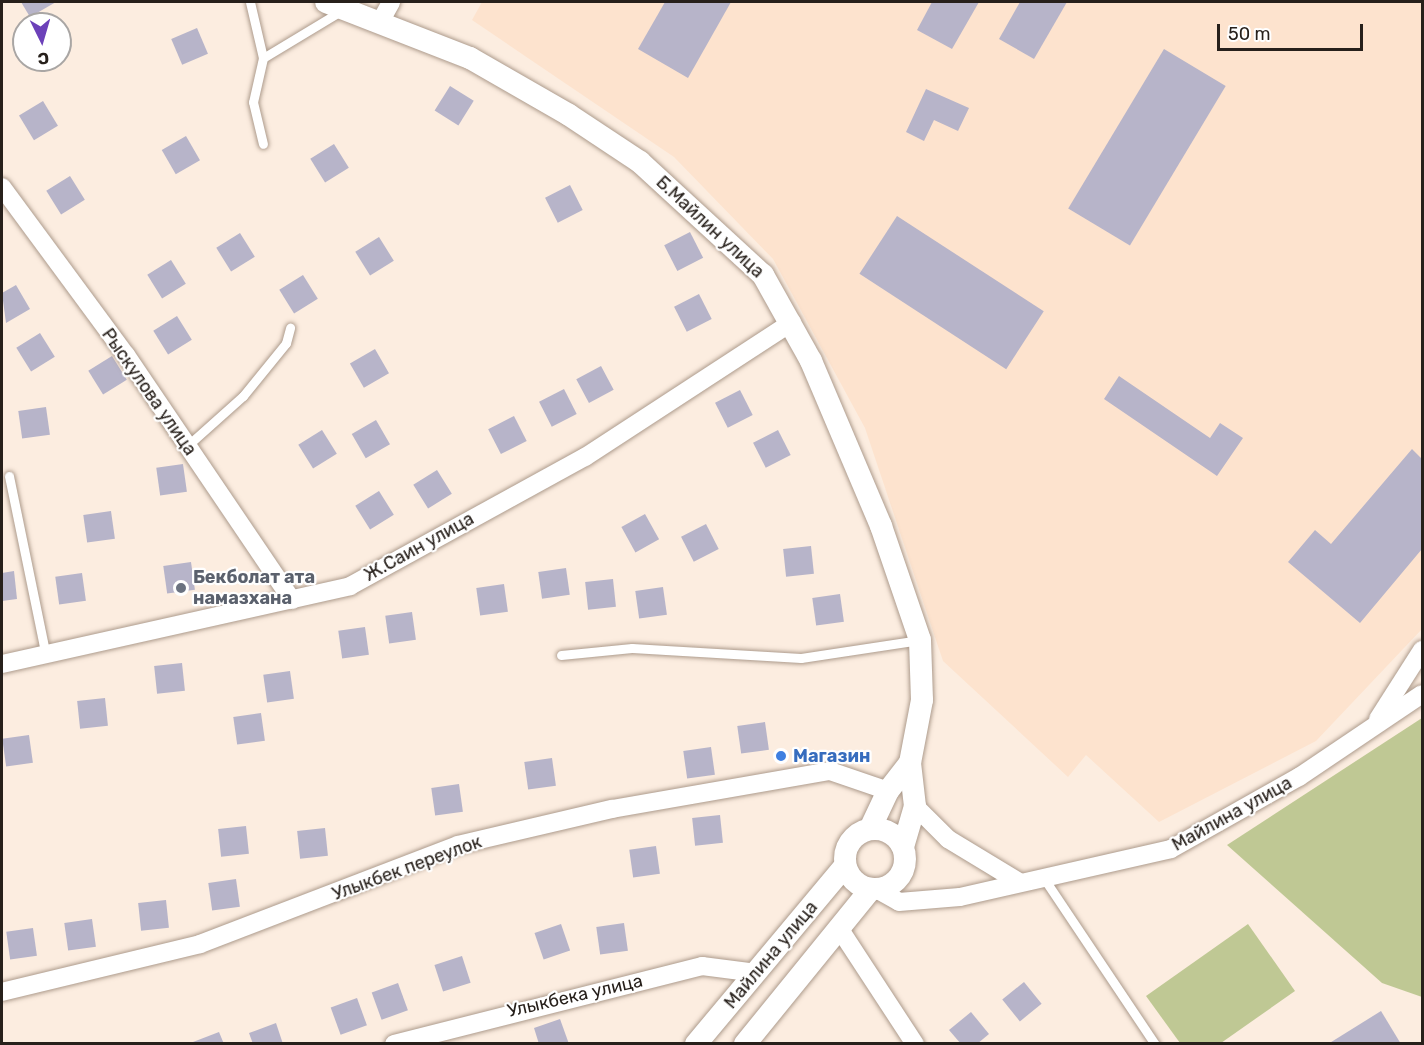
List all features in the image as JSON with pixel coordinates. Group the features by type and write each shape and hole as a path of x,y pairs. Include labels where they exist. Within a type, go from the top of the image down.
{"street":[{"path":"379,24 391,2"},
{"name":"Б.Майлин улица","path":"334,6 470,58 639,162 763,275 792,322 881,526 920,640 922,699 910,764 915,806 903,848"},
{"name":"Рыскулова улица","path":"2,187 187,446 292,600"},
{"name":"Ж.Саин улица","path":"2,664 45,651 350,586 585,457 792,322"},
{"path":"1374,724 1422,650"},
{"name":"Майлина улица","path":"845,867 851,878 889,899 911,902 1019,882 1171,849 1299,777 1374,724 1422,694"},
{"name":"Б.Майлин улица","path":"870,829 888,791 910,764"},
{"name":"Улыкбек переулок","path":"2,992 200,944 282,917 458,845 612,809 830,771 888,791"},
{"path":"915,806 948,839 1019,882"},
{"path":"870,829 895,836 903,848"},
{"name":"Майлина улица","path":"696,1044 845,867 849,842 870,829"},
{"name":"Майлина улица","path":"745,1044 839,928 874,889 896,881 903,871 903,848"},
{"path":"839,928 915,1044"},
{"name":"Улыкбека улица","path":"394,1044 702,966 757,973"}],"lane":[{"path":"250,2 263,58 253,102 263,144"},
{"path":"263,58 334,6"},
{"path":"187,446 243,396 286,343 291,328"},
{"path":"9,476 45,651"},
{"path":"561,655 632,648 801,658 920,640"},
{"path":"1043,877 1155,1044"}],"shaded area":[{"path":"482,2 1422,2 1422,629 1316,741 1159,822 1086,755 1068,777 943,661 865,428 773,259 674,157 472,20"}],"green space":[{"path":"1422,718 1422,997 1382,983 1227,845"},
{"path":"1248,924 1295,991 1221,1043 1180,1043 1146,996"}],"building":[{"path":"21,2 56,2 39,12 27,12"},
{"path":"665,2 731,2 688,78 638,49"},
{"path":"932,2 979,2 952,49 917,30"},
{"path":"1020,2 1067,2 1034,59 999,39"},
{"path":"197,28 208,54 182,65 171,39"},
{"path":"1164,49 1226,86 1130,246 1068,208"},
{"path":"450,86 474,101 458,125 435,111"},
{"path":"926,89 969,108 958,131 934,120 924,141 906,132"},
{"path":"43,101 58,126 34,140 19,115"},
{"path":"186,136 200,160 176,174 162,150"},
{"path":"334,144 349,168 325,183 310,159"},
{"path":"70,176 85,200 61,215 46,191"},
{"path":"570,185 583,210 558,223 545,198"},
{"path":"897,216 1044,311 1006,369 859,274"},
{"path":"690,232 703,258 677,271 664,245"},
{"path":"240,233 255,257 231,272 216,248"},
{"path":"379,237 394,261 370,276 355,252"},
{"path":"171,260 186,284 162,299 147,275"},
{"path":"303,275 318,299 294,314 279,290"},
{"path":"16,285 30,309 6,323 2,293"},
{"path":"699,294 712,319 687,332 674,307"},
{"path":"177,316 192,340 168,355 153,331"},
{"path":"40,333 55,357 31,372 16,348"},
{"path":"375,349 389,373 364,388 350,364"},
{"path":"112,356 127,380 103,395 88,371"},
{"path":"601,366 614,390 589,403 576,379"},
{"path":"1119,376 1210,438 1220,423 1243,438 1217,476 1104,399"},
{"path":"564,389 577,414 552,427 539,402"},
{"path":"740,390 753,415 728,428 715,403"},
{"path":"46,407 50,435 22,439 18,411"},
{"path":"514,416 527,441 501,454 488,429"},
{"path":"376,420 390,444 366,458 352,434"},
{"path":"322,430 337,454 313,469 298,445"},
{"path":"778,430 791,455 766,468 753,443"},
{"path":"1412,449 1422,459 1422,549 1360,623 1288,562 1315,530 1331,544"},
{"path":"183,464 187,492 160,495 156,468"},
{"path":"437,470 452,494 428,509 413,485"},
{"path":"379,491 394,515 370,530 355,506"},
{"path":"111,511 115,539 87,543 83,515"},
{"path":"645,514 659,539 635,552 621,527"},
{"path":"706,524 719,549 694,562 681,537"},
{"path":"811,546 814,574 786,577 783,549"},
{"path":"191,562 195,590 167,594 163,566"},
{"path":"566,568 570,595 542,599 538,572"},
{"path":"14,571 17,599 2,601 2,573"},
{"path":"82,573 86,601 59,604 55,577"},
{"path":"613,579 616,607 588,610 585,582"},
{"path":"504,584 508,612 480,616 476,588"},
{"path":"663,587 667,615 639,619 635,591"},
{"path":"840,594 844,622 816,626 812,598"},
{"path":"412,612 416,640 389,643 385,616"},
{"path":"365,627 369,655 342,658 338,631"},
{"path":"182,663 185,691 157,694 154,666"},
{"path":"290,671 294,699 267,702 263,675"},
{"path":"105,698 108,726 80,729 77,701"},
{"path":"261,713 265,741 237,745 233,717"},
{"path":"765,722 769,750 741,754 737,726"},
{"path":"29,735 33,763 6,766 2,739"},
{"path":"711,747 715,775 687,779 683,751"},
{"path":"552,758 556,786 528,790 524,762"},
{"path":"459,784 463,812 435,816 431,788"},
{"path":"720,815 723,843 695,846 692,818"},
{"path":"246,826 249,854 221,857 218,829"},
{"path":"325,828 328,856 300,859 297,831"},
{"path":"656,846 660,874 633,877 629,850"},
{"path":"236,879 240,907 212,911 208,883"},
{"path":"166,900 169,928 141,931 138,903"},
{"path":"92,919 96,947 68,951 64,923"},
{"path":"624,923 628,951 600,955 596,927"},
{"path":"561,924 570,950 544,960 535,933"},
{"path":"33,928 37,956 10,959 6,932"},
{"path":"462,956 471,983 443,992 434,965"},
{"path":"1024,982 1042,1004 1020,1021 1002,1000"},
{"path":"398,983 408,1010 382,1020 372,993"},
{"path":"357,998 367,1025 341,1035 331,1008"},
{"path":"1381,1011 1401,1044 1328,1044"},
{"path":"971,1012 989,1034 977,1044 961,1044 949,1030"},
{"path":"560,1019 569,1044 539,1044 534,1028"},
{"path":"276,1023 283,1044 253,1044 249,1033"},
{"path":"219,1032 224,1044 194,1044 193,1042"}],"place":[{"name":"Бекболат ата намазхана","path":"181,588"},
{"name":"Магазин","path":"781,756"}]}
